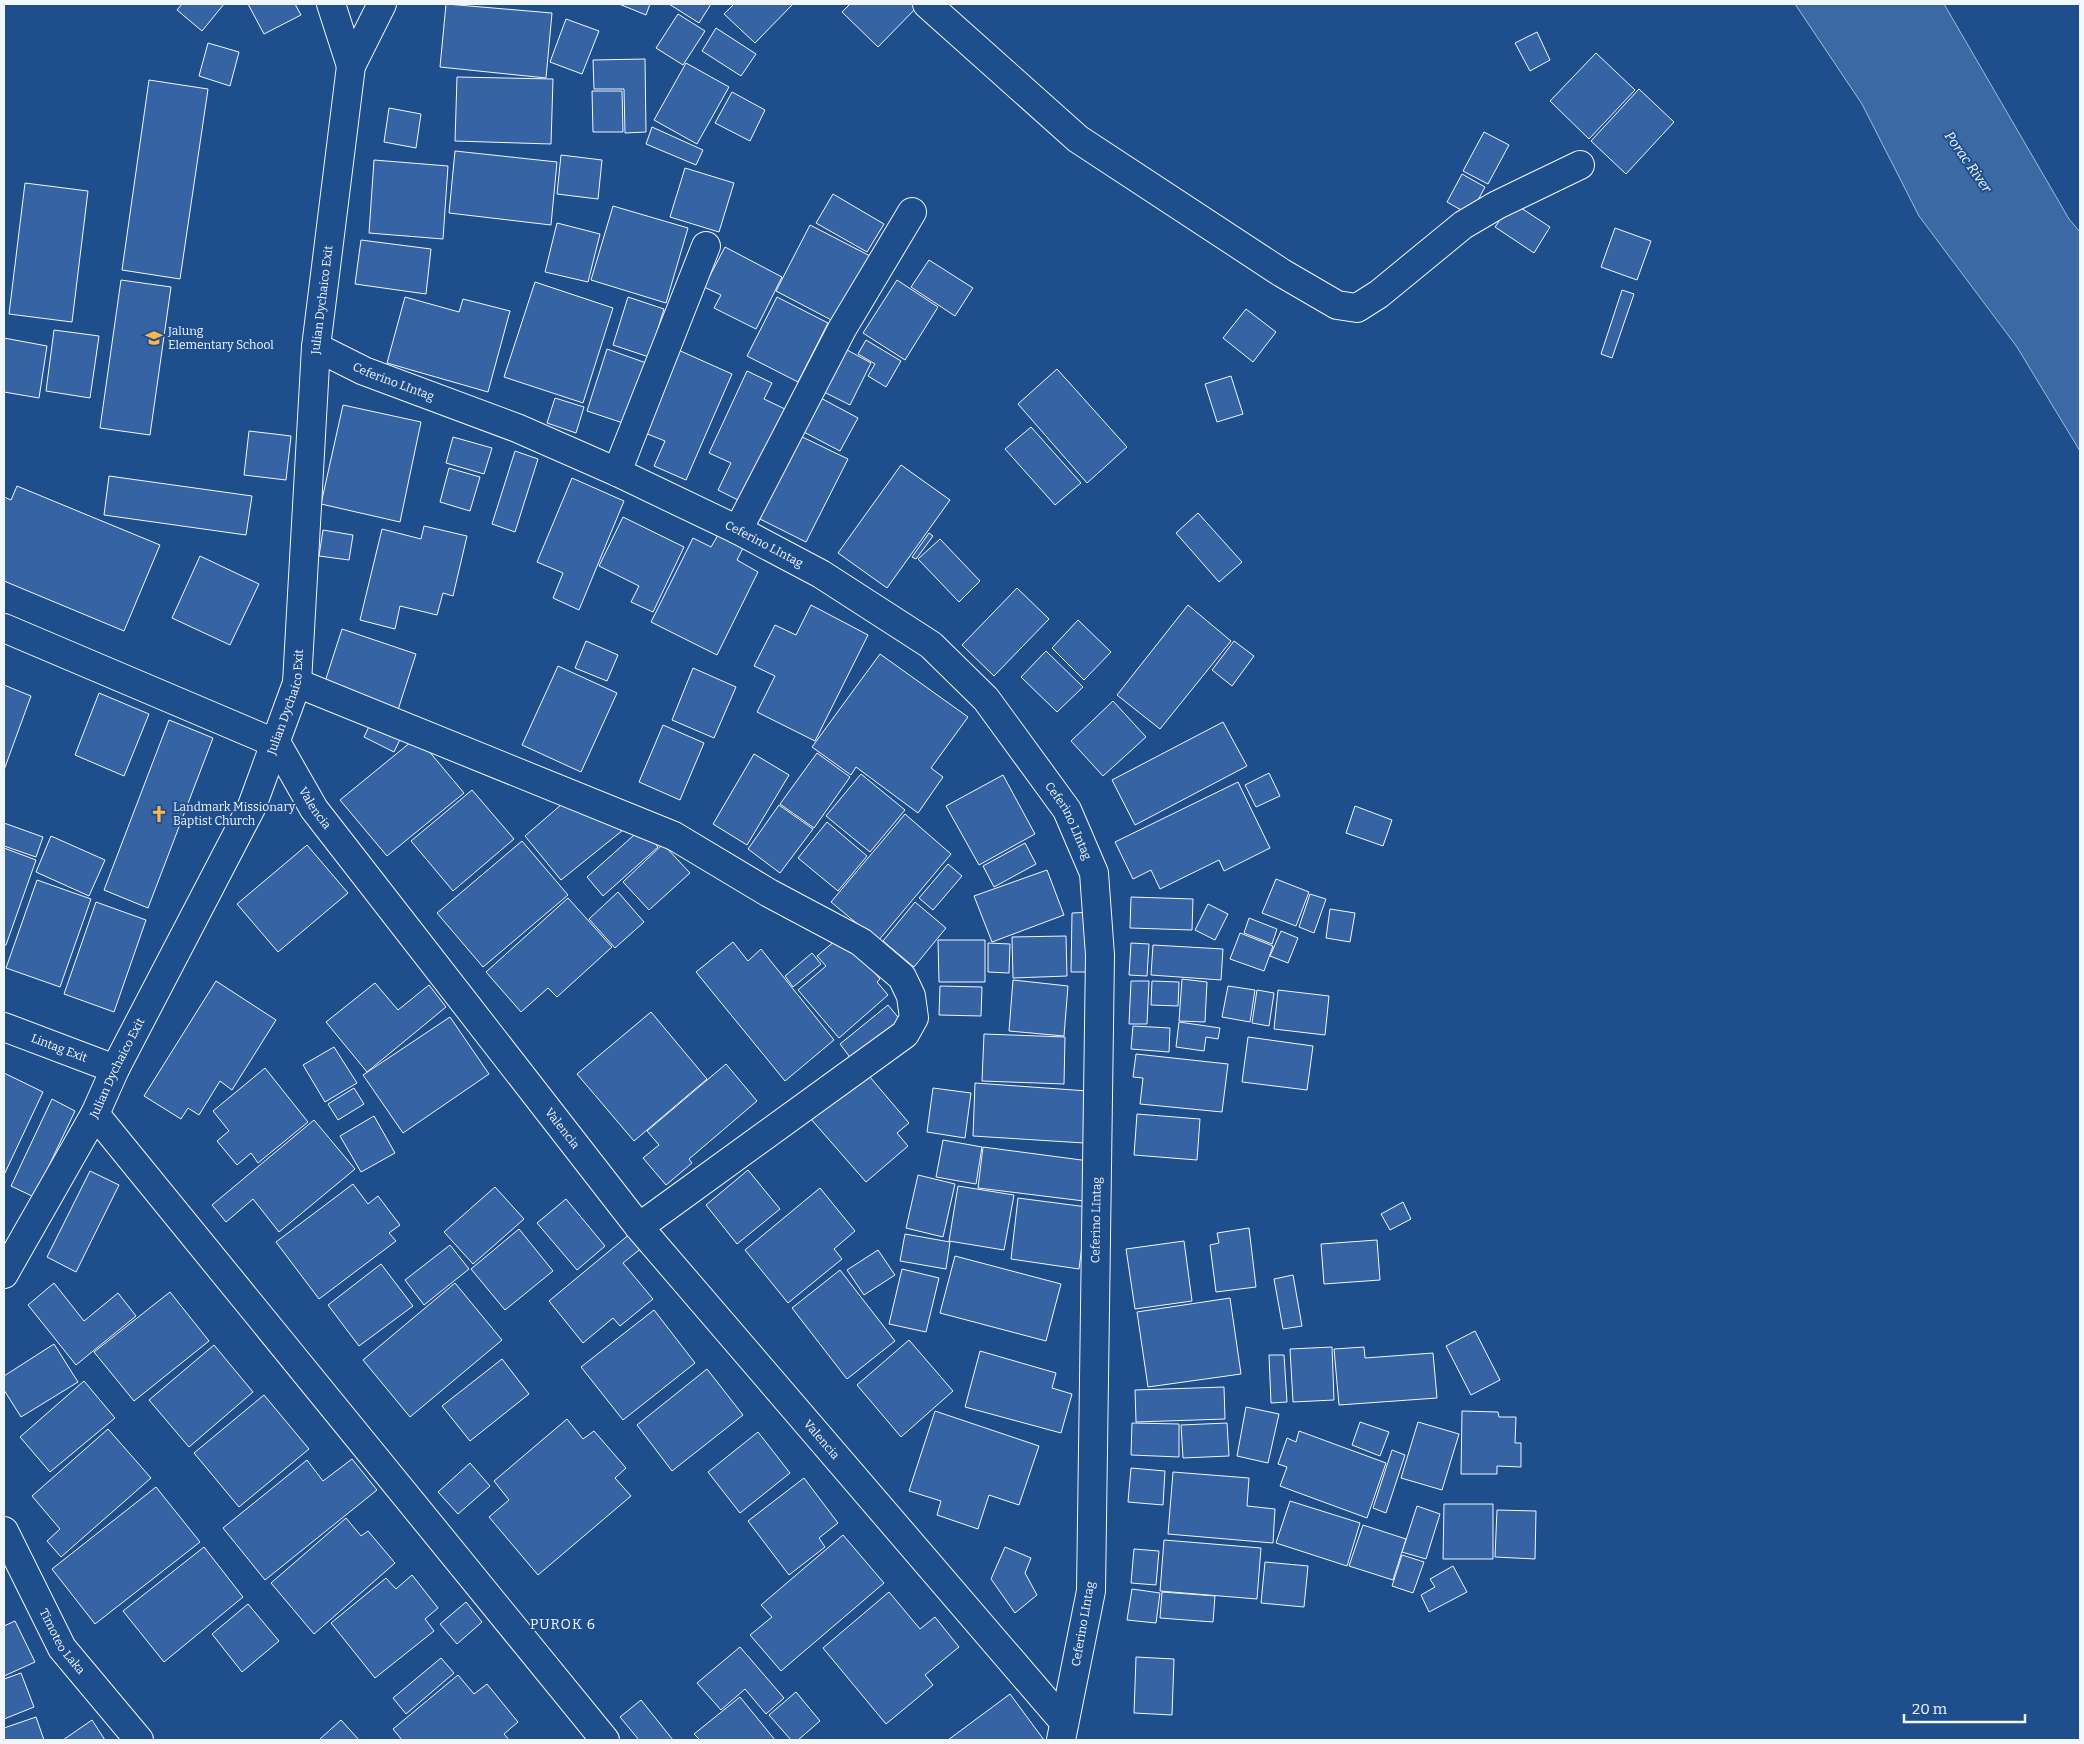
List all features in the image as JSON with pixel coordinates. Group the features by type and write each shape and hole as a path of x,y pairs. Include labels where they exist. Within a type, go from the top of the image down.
{"street":[{"path":"331,4 351,66"},
{"path":"351,66 382,4"},
{"path":"927,4 1078,139 1282,273 1337,305 1357,308 1379,294 1463,225 1497,205 1580,165"},
{"name":"Julian Dychaico Exit","path":"4,1274 95,1114 115,1069 252,806 297,683 316,347 351,66"},
{"path":"738,530 842,329 912,212"},
{"path":"617,472 706,246"},
{"name":"Ceferino LIntag","path":"316,347 364,371 517,428 617,472 738,530 822,574 938,652 986,699 1067,810 1094,873 1100,955 1091,1591 1062,1731"},
{"path":"4,628 276,744"},
{"path":"297,683 674,836 769,893 860,942 902,977 911,996 914,1018 905,1034 638,1227"},
{"name":"Valencia","path":"276,744 314,809 638,1227 1062,1731"},
{"name":"Lintag Exit","path":"4,1027 115,1069"},
{"path":"95,1114 605,1740"},
{"name":"Timoteo Laka","path":"4,1531 62,1648 138,1740"}],"water":[{"name":"Porac River","path":"1795,4 1944,4 2069,219 2080,232 2080,451 2017,347 1919,216 1862,104"}],"building":[{"path":"182,4 224,4 202,31 177,10"},
{"path":"248,4 295,4 301,15 264,34"},
{"path":"446,4 552,13 546,78 440,67"},
{"path":"619,4 650,4 646,15"},
{"path":"669,4 711,4 699,23"},
{"path":"734,4 793,4 755,43 724,14"},
{"path":"850,4 920,4 878,47 842,12"},
{"path":"678,14 705,31 683,65 656,48"},
{"path":"566,19 599,31 582,74 550,62"},
{"path":"716,28 756,54 741,76 702,51"},
{"path":"1537,32 1550,60 1530,71 1515,43"},
{"path":"208,43 239,52 230,86 199,76"},
{"path":"1596,53 1635,90 1589,139 1550,101"},
{"path":"645,59 646,132 625,133 624,89 594,89 593,60"},
{"path":"686,63 729,87 697,144 654,120"},
{"path":"457,77 553,79 551,144 455,141"},
{"path":"149,80 208,89 180,279 122,270"},
{"path":"1639,89 1674,122 1626,174 1591,141"},
{"path":"592,91 622,91 623,132 593,132"},
{"path":"732,92 765,110 750,141 715,123"},
{"path":"389,108 421,114 416,148 384,142"},
{"path":"652,127 703,150 696,165 646,144"},
{"path":"1484,132 1509,145 1488,184 1463,171"},
{"path":"455,151 557,162 551,225 449,213"},
{"path":"561,155 602,160 598,199 557,194"},
{"path":"374,160 448,166 443,239 369,233"},
{"path":"685,168 734,183 719,232 670,217"},
{"path":"1462,174 1485,187 1470,215 1447,202"},
{"path":"25,183 88,191 72,322 9,314"},
{"path":"833,194 884,224 867,252 816,223"},
{"path":"1512,202 1550,227 1534,253 1495,227"},
{"path":"613,206 688,228 666,303 591,280"},
{"path":"557,223 600,234 588,282 545,272"},
{"path":"810,225 874,258 839,324 776,291"},
{"path":"1615,228 1651,241 1637,280 1601,267"},
{"path":"361,240 431,249 426,294 355,284"},
{"path":"725,247 782,277 756,329 714,308 721,295 704,287"},
{"path":"929,260 973,288 955,316 911,287"},
{"path":"121,280 171,287 150,435 100,428"},
{"path":"897,280 938,307 905,360 863,333"},
{"path":"535,282 613,308 583,403 504,377"},
{"path":"1622,290 1634,294 1612,358 1601,354"},
{"path":"405,297 459,312 463,299 510,311 488,392 387,363"},
{"path":"628,297 664,309 649,357 613,345"},
{"path":"777,297 828,323 798,382 747,356"},
{"path":"1246,309 1276,332 1253,362 1223,338"},
{"path":"54,330 99,336 90,398 46,391"},
{"path":"4,338 47,346 39,398 4,392"},
{"path":"866,340 901,361 886,387 868,376 875,364 858,354"},
{"path":"838,345 871,363 850,405 816,388"},
{"path":"607,349 649,364 629,425 587,411"},
{"path":"676,349 732,374 686,480 654,466 665,441 640,431"},
{"path":"1057,369 1127,447 1087,483 1018,404"},
{"path":"747,371 772,383 764,399 785,409 742,502 718,490 731,463 709,453"},
{"path":"1231,376 1243,414 1217,422 1205,384"},
{"path":"817,396 858,418 840,451 800,430"},
{"path":"555,398 584,407 576,433 547,423"},
{"path":"343,405 421,422 400,522 321,504"},
{"path":"1031,427 1081,483 1055,505 1005,449"},
{"path":"249,431 291,436 286,480 244,475"},
{"path":"796,434 848,459 806,542 756,517"},
{"path":"453,437 492,448 484,474 446,463"},
{"path":"515,451 538,459 515,532 492,524"},
{"path":"901,465 950,500 887,588 838,553"},
{"path":"449,468 480,477 470,511 440,502"},
{"path":"109,476 252,496 246,535 104,515"},
{"path":"572,478 624,501 579,610 553,598 563,573 537,562"},
{"path":"17,486 160,545 124,631 4,581 4,497 11,500"},
{"path":"1198,513 1242,562 1219,582 1176,533"},
{"path":"623,517 684,547 653,612 631,602 639,586 599,566"},
{"path":"424,526 467,536 453,596 443,593 437,615 400,606 395,629 360,620 382,529 421,539"},
{"path":"323,530 353,535 349,560 319,556"},
{"path":"929,533 933,536 916,559 912,557"},
{"path":"718,535 743,548 737,560 758,572 717,655 651,622 693,538 711,547"},
{"path":"940,539 980,581 959,602 918,559"},
{"path":"200,556 259,584 230,645 172,618"},
{"path":"1017,588 1049,619 994,676 962,645"},
{"path":"811,605 868,635 815,741 757,712 775,676 754,666 775,625 796,635"},
{"path":"1188,605 1231,641 1160,729 1117,695"},
{"path":"1078,620 1111,652 1084,680 1052,648"},
{"path":"342,629 416,654 398,710 324,685"},
{"path":"586,641 618,655 607,681 575,668"},
{"path":"1234,641 1254,656 1232,686 1212,670"},
{"path":"1046,651 1083,687 1057,712 1021,677"},
{"path":"880,654 968,717 931,768 943,777 918,813 856,767 851,775 812,747"},
{"path":"558,666 617,693 581,772 522,745"},
{"path":"693,668 736,687 714,738 672,720"},
{"path":"4,685 31,696 4,770"},
{"path":"99,693 149,714 124,776 75,755"},
{"path":"1113,701 1146,737 1103,776 1071,741"},
{"path":"374,716 404,731 394,752 364,737"},
{"name":"Landmark Missionary Baptist Church","path":"169,720 213,738 148,908 104,890"},
{"path":"1223,722 1247,766 1135,825 1112,780"},
{"path":"663,725 704,743 680,800 639,782"},
{"path":"417,737 464,793 387,856 340,800"},
{"path":"817,753 850,777 814,828 780,804"},
{"path":"754,754 789,775 747,845 713,824"},
{"path":"1269,773 1280,796 1256,807 1245,785"},
{"path":"861,774 905,810 870,852 826,816"},
{"path":"1003,775 1035,834 979,865 946,806"},
{"path":"1238,782 1270,848 1224,871 1219,860 1160,889 1151,870 1133,879 1115,842"},
{"path":"472,790 514,839 453,891 411,841"},
{"path":"562,804 623,830 561,880 525,836"},
{"path":"779,805 813,829 780,873 748,849"},
{"path":"1355,806 1392,820 1383,846 1346,833"},
{"path":"905,814 951,854 878,941 831,902"},
{"path":"827,822 867,856 838,891 798,858"},
{"path":"4,823 43,837 36,857 4,846"},
{"path":"642,828 658,847 603,896 587,877"},
{"path":"51,836 105,860 89,896 36,872"},
{"path":"522,841 568,895 483,967 437,913"},
{"path":"1025,843 1036,864 994,887 983,866"},
{"path":"663,844 690,873 649,910 623,882"},
{"path":"307,845 348,893 278,952 237,904"},
{"path":"4,848 36,860 6,945 4,945"},
{"path":"948,864 962,876 933,910 919,898"},
{"path":"1047,870 1064,915 992,942 974,896"},
{"path":"1276,879 1309,892 1296,926 1262,913"},
{"path":"37,880 91,899 60,987 6,968"},
{"path":"618,892 644,922 615,948 589,919"},
{"path":"1310,894 1326,899 1314,933 1299,927"},
{"path":"1131,897 1193,899 1192,930 1130,928"},
{"path":"568,898 612,947 557,997 548,988 521,1012 486,972"},
{"path":"96,902 146,920 114,1012 64,994"},
{"path":"915,902 946,928 914,967 883,941"},
{"path":"1208,904 1228,914 1215,940 1195,930"},
{"path":"1330,909 1355,913 1350,942 1326,938"},
{"path":"1095,912 1095,972 1071,972 1072,913"},
{"path":"1249,918 1277,929 1272,944 1244,933"},
{"path":"1281,931 1298,938 1288,963 1270,956"},
{"path":"1240,933 1273,946 1264,971 1230,959"},
{"path":"842,935 880,979 877,982 888,995 839,1038 798,990 826,966 817,956"},
{"path":"1066,936 1067,976 1013,978 1012,937"},
{"path":"938,940 985,940 985,982 939,982"},
{"path":"733,942 748,961 761,949 834,1040 785,1081 696,972"},
{"path":"988,943 1010,944 1009,973 988,972"},
{"path":"1131,943 1149,944 1147,976 1129,975"},
{"path":"1153,945 1223,949 1221,980 1151,975"},
{"path":"812,953 821,964 793,987 785,976"},
{"path":"1182,979 1207,982 1205,1022 1179,1021"},
{"path":"1013,980 1068,986 1064,1036 1009,1031"},
{"path":"216,981 276,1020 232,1090 220,1081 199,1115 188,1108 181,1119 144,1096"},
{"path":"1131,981 1149,981 1147,1024 1129,1024"},
{"path":"1152,981 1179,982 1178,1006 1151,1005"},
{"path":"375,983 398,1010 429,985 446,1007 367,1072 326,1022"},
{"path":"940,986 982,987 981,1016 939,1015"},
{"path":"1228,986 1255,990 1250,1022 1222,1017"},
{"path":"1257,990 1274,993 1269,1026 1252,1023"},
{"path":"1278,990 1329,996 1325,1035 1274,1029"},
{"path":"888,1005 901,1021 852,1060 840,1044"},
{"path":"651,1012 707,1079 634,1141 577,1074"},
{"path":"450,1017 489,1074 403,1133 363,1075"},
{"path":"1179,1022 1220,1028 1218,1039 1206,1037 1204,1051 1176,1047"},
{"path":"1133,1026 1170,1028 1169,1052 1131,1049"},
{"path":"984,1034 1065,1037 1064,1084 982,1081"},
{"path":"1248,1037 1313,1046 1307,1090 1242,1082"},
{"path":"334,1047 357,1083 325,1102 303,1065"},
{"path":"1136,1054 1228,1064 1222,1112 1140,1104 1143,1078 1133,1077"},
{"path":"726,1064 757,1101 689,1159 692,1163 666,1185 643,1158 659,1145 647,1131"},
{"path":"265,1068 308,1122 258,1163 251,1153 237,1165 217,1141 229,1131 213,1111"},
{"path":"864,1070 909,1123 897,1133 908,1146 866,1182 810,1118"},
{"path":"4,1073 43,1092 4,1175"},
{"path":"975,1083 1088,1091 1084,1143 973,1136"},
{"path":"354,1088 364,1104 338,1120 328,1104"},
{"path":"933,1088 971,1093 965,1138 927,1132"},
{"path":"52,1099 75,1111 34,1197 11,1186"},
{"path":"1137,1114 1200,1119 1197,1160 1134,1155"},
{"path":"374,1116 395,1153 361,1172 340,1136"},
{"path":"314,1120 355,1169 279,1232 253,1199 226,1222 212,1205"},
{"path":"943,1140 982,1147 976,1184 936,1177"},
{"path":"983,1147 1089,1161 1084,1201 978,1188"},
{"path":"748,1170 780,1209 737,1244 706,1205"},
{"path":"90,1171 119,1185 76,1272 47,1257"},
{"path":"918,1175 955,1184 943,1237 906,1228"},
{"path":"353,1184 368,1204 378,1196 400,1225 389,1233 396,1241 319,1299 276,1242"},
{"path":"958,1186 1014,1195 1004,1250 949,1241"},
{"path":"495,1187 524,1219 473,1264 444,1232"},
{"path":"820,1188 855,1231 834,1249 842,1259 788,1303 745,1250"},
{"path":"1018,1198 1087,1207 1079,1269 1011,1259"},
{"path":"566,1199 605,1246 577,1270 537,1223"},
{"path":"1403,1202 1411,1219 1390,1230 1381,1214"},
{"path":"1249,1228 1256,1287 1216,1292 1210,1245 1219,1243 1217,1233"},
{"path":"519,1229 553,1271 505,1310 471,1269"},
{"path":"631,1233 643,1247 623,1263 653,1299 620,1326 613,1318 583,1343 549,1301"},
{"path":"905,1234 950,1242 946,1269 900,1261"},
{"path":"1377,1240 1380,1280 1324,1284 1321,1244"},
{"path":"1184,1241 1192,1301 1135,1309 1126,1249"},
{"path":"450,1245 469,1269 424,1305 405,1280"},
{"path":"878,1250 895,1275 864,1295 847,1270"},
{"path":"955,1256 1061,1284 1046,1341 940,1313"},
{"path":"381,1264 413,1306 359,1346 328,1305"},
{"path":"902,1269 939,1278 926,1332 889,1324"},
{"path":"840,1270 895,1341 847,1379 792,1308"},
{"path":"1293,1275 1302,1326 1283,1329 1274,1279"},
{"path":"54,1283 84,1321 118,1293 136,1316 76,1365 28,1305"},
{"path":"455,1283 502,1340 410,1417 363,1360"},
{"path":"170,1292 209,1341 134,1401 94,1352"},
{"path":"1230,1298 1241,1374 1148,1387 1137,1312"},
{"path":"654,1310 695,1363 623,1420 581,1367"},
{"path":"1475,1331 1500,1380 1471,1395 1446,1346"},
{"path":"909,1340 953,1391 901,1437 857,1385"},
{"path":"54,1344 78,1382 21,1417 4,1390 4,1376"},
{"path":"214,1345 253,1392 189,1447 149,1400"},
{"path":"1332,1347 1334,1400 1293,1402 1290,1349"},
{"path":"1364,1347 1365,1358 1433,1353 1437,1398 1339,1405 1334,1349"},
{"path":"980,1351 1056,1373 1052,1388 1072,1394 1061,1433 965,1407"},
{"path":"1269,1355 1284,1355 1287,1402 1271,1403"},
{"path":"502,1359 529,1394 470,1441 442,1406"},
{"path":"707,1369 743,1415 672,1471 637,1425"},
{"path":"84,1381 115,1418 50,1472 20,1437"},
{"path":"1224,1387 1225,1419 1136,1422 1135,1390"},
{"path":"264,1395 309,1449 239,1507 194,1453"},
{"path":"1246,1407 1279,1414 1268,1463 1237,1456"},
{"path":"935,1411 1039,1446 1019,1505 989,1495 978,1529 937,1515 941,1501 909,1491"},
{"path":"1462,1411 1498,1412 1499,1417 1516,1417 1515,1443 1521,1443 1521,1467 1497,1466 1497,1474 1461,1474"},
{"path":"567,1419 583,1439 594,1431 626,1468 615,1478 631,1496 538,1575 489,1517 509,1500 494,1481"},
{"path":"1360,1422 1389,1432 1380,1456 1352,1445"},
{"path":"1418,1422 1459,1434 1442,1490 1401,1478"},
{"path":"1132,1423 1179,1424 1179,1457 1131,1455"},
{"path":"1227,1423 1229,1456 1183,1458 1181,1425"},
{"path":"108,1429 151,1478 61,1557 47,1541 60,1529 32,1496"},
{"path":"1299,1431 1386,1463 1367,1518 1280,1486 1287,1467 1278,1464 1287,1438 1296,1442"},
{"path":"758,1432 790,1473 740,1513 708,1472"},
{"path":"1392,1450 1405,1455 1386,1513 1373,1508"},
{"path":"352,1459 377,1490 265,1580 223,1528 307,1460 323,1481"},
{"path":"470,1463 490,1486 458,1514 438,1492"},
{"path":"1131,1468 1165,1471 1163,1505 1128,1502"},
{"path":"1173,1472 1249,1478 1247,1506 1275,1509 1273,1543 1168,1534"},
{"path":"804,1478 838,1523 819,1538 825,1547 789,1575 748,1521"},
{"path":"156,1487 200,1542 95,1624 52,1569"},
{"path":"1290,1501 1360,1523 1347,1566 1276,1543"},
{"path":"1444,1504 1493,1504 1493,1559 1443,1559"},
{"path":"1417,1506 1440,1514 1426,1559 1402,1552"},
{"path":"1497,1510 1536,1511 1535,1559 1495,1557"},
{"path":"346,1518 361,1536 368,1531 395,1563 314,1634 271,1583"},
{"path":"1363,1525 1406,1539 1393,1580 1349,1566"},
{"path":"843,1535 884,1583 781,1671 750,1635 772,1617 761,1605"},
{"path":"1164,1540 1261,1548 1257,1599 1160,1591"},
{"path":"204,1547 243,1597 164,1662 123,1611"},
{"path":"1005,1547 1031,1558 1025,1573 1037,1595 1015,1613 991,1579"},
{"path":"1134,1549 1159,1551 1156,1585 1131,1583"},
{"path":"1402,1555 1424,1562 1413,1593 1392,1586"},
{"path":"1265,1562 1308,1566 1304,1607 1261,1603"},
{"path":"1453,1566 1467,1592 1429,1612 1421,1595 1435,1587 1430,1579"},
{"path":"412,1575 438,1608 425,1619 434,1631 375,1678 331,1623 386,1578 396,1589"},
{"path":"1132,1589 1160,1593 1156,1623 1127,1620"},
{"path":"889,1592 920,1629 935,1617 959,1647 925,1675 933,1685 886,1724 823,1648"},
{"path":"1162,1592 1215,1596 1213,1622 1160,1618"},
{"path":"466,1602 482,1622 457,1644 440,1624"},
{"path":"248,1604 279,1641 242,1672 212,1634"},
{"path":"15,1621 35,1662 4,1676 4,1626"},
{"path":"740,1647 784,1698 766,1714 745,1689 721,1710 697,1683"},
{"path":"1136,1657 1174,1659 1172,1715 1134,1713"},
{"path":"441,1658 454,1673 406,1714 393,1698"},
{"path":"21,1673 34,1707 4,1719 4,1679"},
{"path":"458,1675 474,1694 487,1684 518,1722 504,1734 509,1740 402,1740 393,1729"},
{"path":"796,1692 820,1721 798,1740 791,1740 769,1715"},
{"path":"1010,1694 1044,1740 948,1740"},
{"path":"740,1697 775,1740 700,1740 694,1734"},
{"path":"641,1700 673,1740 639,1740 620,1717"},
{"path":"36,1717 44,1740 4,1740 4,1728"},
{"path":"92,1720 105,1740 63,1740"},
{"path":"341,1720 359,1740 320,1739"}],"place":[{"name":"Jalung Elementary School","path":"154,338"},
{"name":"Landmark Missionary Baptist Church","path":"159,814"}],"district":[{"name":"PUROK 6","path":"563,1624"}]}
